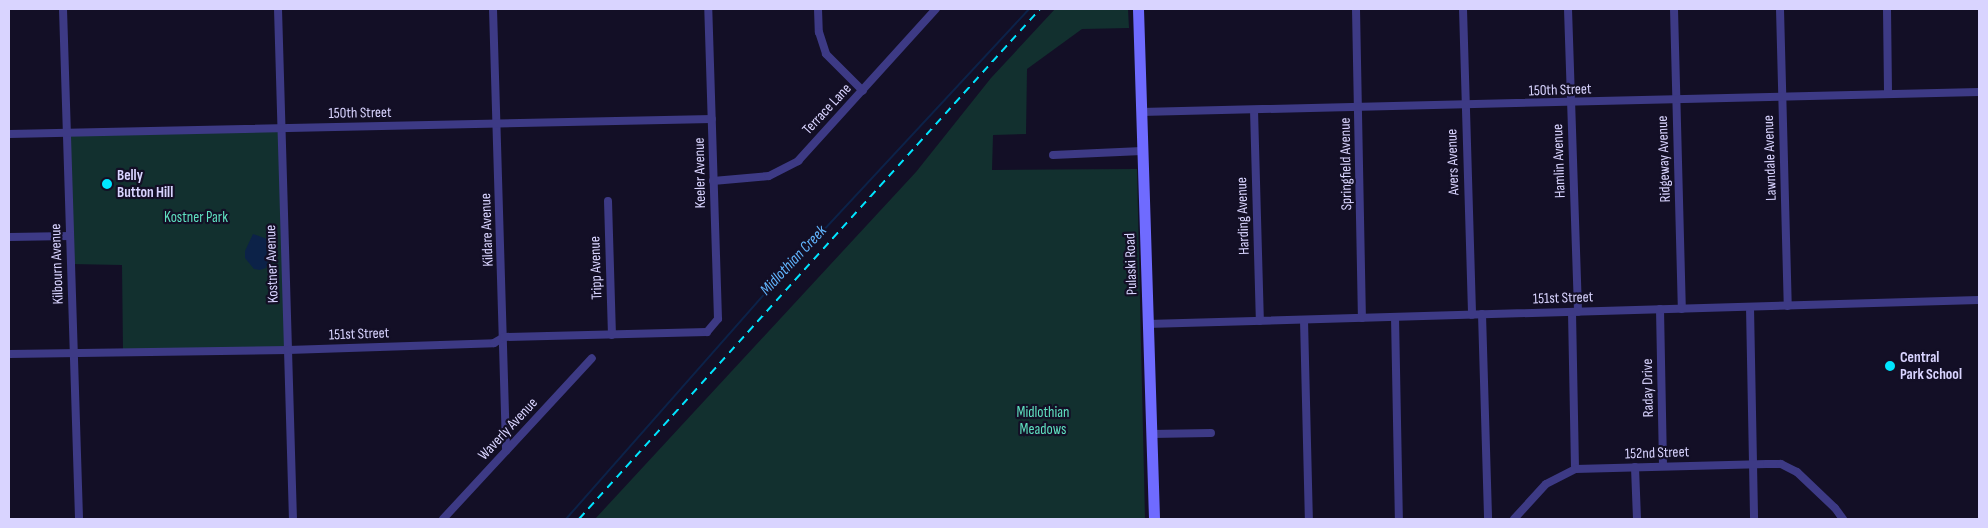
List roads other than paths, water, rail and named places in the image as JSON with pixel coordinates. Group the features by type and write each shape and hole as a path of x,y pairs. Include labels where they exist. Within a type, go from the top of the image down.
{"main road":[{"name":"Pulaski Road","path":"1138,9 1154,519"}],"street":[{"name":"Kilbourn Avenue","path":"63,9 79,519"},
{"name":"Kostner Avenue","path":"278,9 293,519"},
{"name":"Kildare Avenue","path":"493,9 506,451"},
{"name":"Keeler Avenue","path":"707,332 718,319 708,9"},
{"path":"818,9 819,32 826,54 863,90"},
{"name":"Terrace Lane","path":"713,181 755,178 786,170 798,161 936,9"},
{"name":"Springfield Avenue","path":"1356,9 1362,318"},
{"name":"Avers Avenue","path":"1462,9 1472,315"},
{"name":"Hamlin Avenue","path":"1568,9 1575,312 1575,469"},
{"name":"Ridgeway Avenue","path":"1674,9 1682,309"},
{"name":"Lawndale Avenue","path":"1780,9 1788,306"},
{"path":"1887,9 1888,94"},
{"name":"150th Street","path":"1141,112 1571,104 1676,98 1979,92"},
{"name":"Harding Avenue","path":"1254,110 1260,321"},
{"name":"150th Street","path":"9,134 712,119"},
{"path":"1053,155 1142,151"},
{"name":"Tripp Avenue","path":"608,201 612,335"},
{"path":"9,237 70,236"},
{"name":"151st Street","path":"1147,324 1979,300"},
{"path":"1750,307 1754,519"},
{"name":"Raday Drive","path":"1660,309 1663,466"},
{"path":"1482,314 1488,519"},
{"path":"1395,317 1399,519"},
{"path":"1304,320 1309,519"},
{"name":"151st Street","path":"9,354 288,350 494,343 504,337 707,332"},
{"name":"Waverly Avenue","path":"444,519 592,358"},
{"path":"1151,434 1211,433"},
{"name":"152nd Street","path":"1514,519 1546,484 1575,469 1754,464 1790,468 1814,486 1843,519"},
{"path":"1635,467 1636,519"}],"water":[{"path":"253,234 267,239 268,261 266,268 260,270 254,269 245,258 245,251"}],"waterway":[{"name":"Midlothian Creek","path":"566,519 768,290 1029,9"}],"railway":[{"path":"579,519 1040,9"}],"place":[{"name":"Belly Button Hill","path":"107,184"},
{"name":"Central Park School","path":"1890,366"}],"park label":[{"name":"Kostner Park","path":"196,218"},
{"name":"Midlothian Meadows","path":"1043,420"}]}
